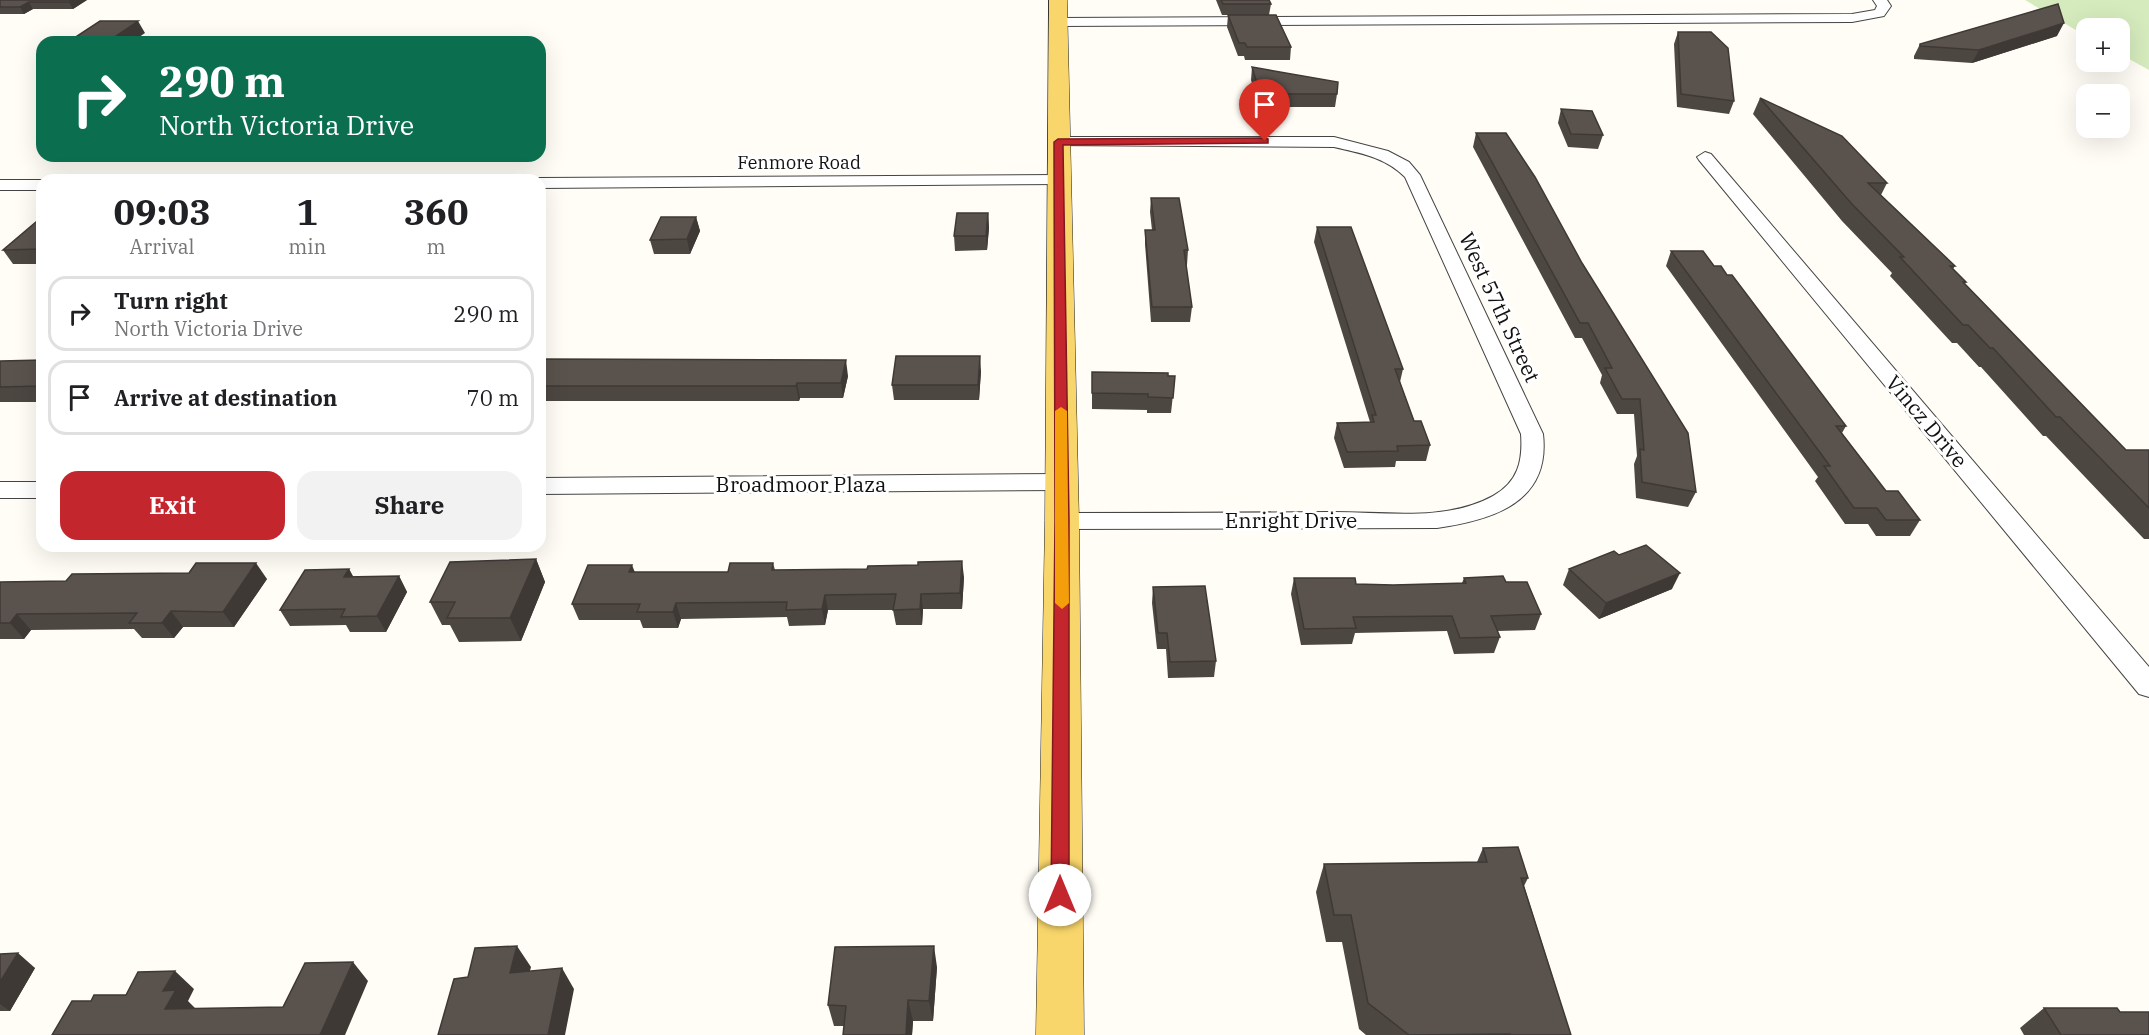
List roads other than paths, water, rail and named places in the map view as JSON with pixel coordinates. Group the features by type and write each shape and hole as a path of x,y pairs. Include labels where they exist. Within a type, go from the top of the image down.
{"main road":[{"path":"1058,11 1062,482 1059,1035"}],"street":[{"path":"1058,11 1331,16 1852,18 1880,6"},
{"name":"West 57th Street","path":"1058,142 1319,141 1355,146 1382,154 1403,166 1412,175 1532,434 1534,455 1532,468 1521,486 1514,492"},
{"name":"Vincz Drive","path":"1705,157 2149,686"},
{"name":"Fenmore Road","path":"546,183 1058,180"},
{"path":"0,185 36,185"},
{"name":"Broadmoor Plaza","path":"546,486 1062,482"},
{"path":"0,490 36,490"},
{"name":"Enright Drive","path":"1062,520 1433,519 1476,512 1493,506 1514,492"}]}
